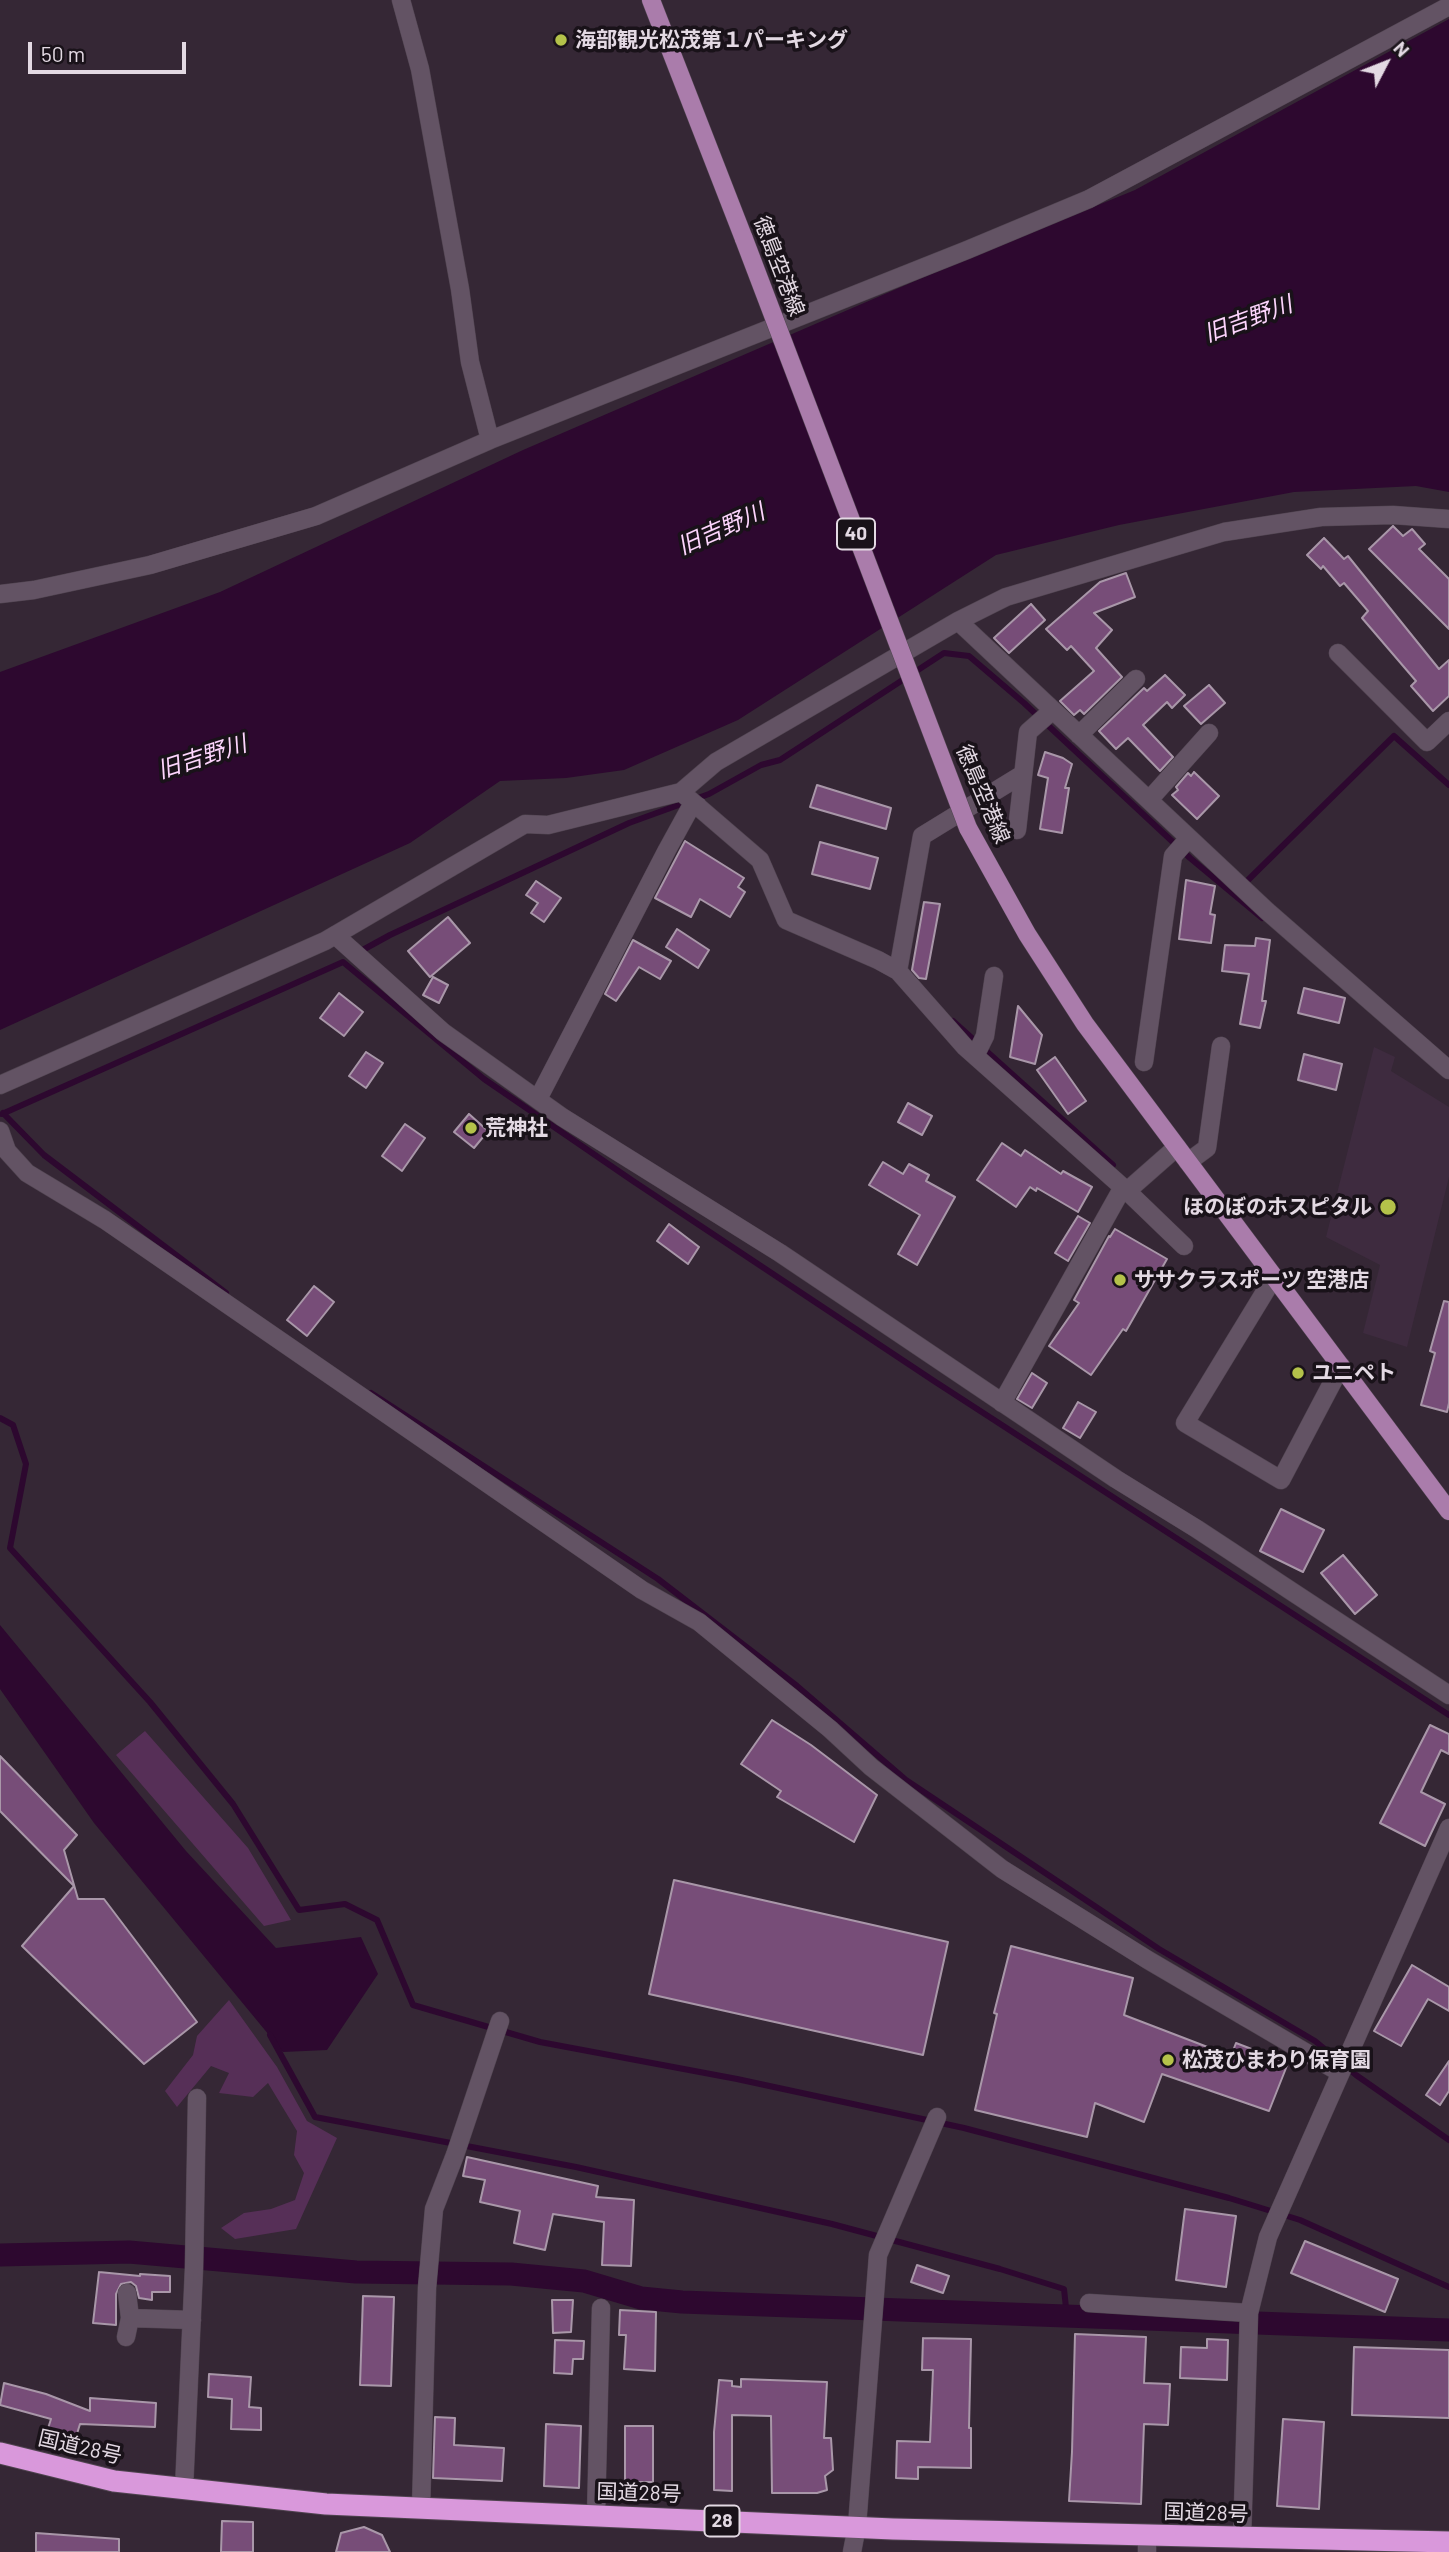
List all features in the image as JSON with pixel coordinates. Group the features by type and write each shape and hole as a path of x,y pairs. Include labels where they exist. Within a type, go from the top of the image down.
{"highway":[{"name":"国道28号","path":"0,2453 114,2481 326,2504 857,2526 1147,2544 1242,2539 1399,2547 1449,2542"}],"main road":[{"name":"徳島空港線","path":"652,0 968,828 1027,934 1078,1013 1449,1511"}],"street":[{"path":"401,0 420,69 460,289 470,362 490,440"},
{"path":"0,594 34,590 150,565 316,516 490,440 967,250 1089,198 1449,6"},
{"path":"0,1085 335,936 525,824 548,825 681,792 716,762 958,621 1006,597 1224,533 1321,517 1393,515 1449,519"},
{"path":"958,621 1268,911 1449,1070"},
{"path":"1338,653 1427,742 1449,721"},
{"path":"1079,735 1136,679"},
{"path":"1017,830 1028,732 1052,710"},
{"path":"1149,800 1209,733"},
{"path":"898,971 922,836 1023,774"},
{"path":"681,792 760,860 786,920 898,971 975,1056 1125,1189 1184,1246"},
{"path":"538,1099 678,830 689,810 698,806"},
{"path":"1144,1062 1173,856 1189,838"},
{"path":"335,936 443,1032 562,1117 780,1253 1002,1403 1449,1695"},
{"path":"975,1056 985,1036 994,976"},
{"path":"1188,1162 1207,1148 1221,1046"},
{"path":"0,1131 8,1151 27,1173 104,1220 642,1590 699,1622 830,1729 871,1768 1002,1869 1148,1960 1339,2072"},
{"path":"1002,1403 1125,1189 1177,1147"},
{"path":"1274,1277 1185,1423 1281,1480 1341,1366"},
{"path":"1242,2539 1249,2313 1268,2237 1449,1828"},
{"path":"421,2508 427,2288 434,2209 500,2021"},
{"path":"184,2489 194,2268 197,2098"},
{"path":"852,2552 857,2526 878,2255 937,2117"},
{"path":"126,2337 130,2318 127,2293"},
{"path":"1089,2303 1249,2313"},
{"path":"596,2516 601,2308"},
{"path":"130,2318 192,2320"}],"shaded area":[{"name":"ほのぼのホスピタル","path":"1374,1047 1395,1057 1391,1071 1449,1107 1449,1177 1407,1347 1363,1333 1380,1265 1326,1237"},
{"path":"145,1731 248,1848 291,1920 264,1926 116,1755"},
{"path":"229,2000 277,2067 307,2121 337,2138 296,2229 235,2239 221,2228 244,2213 271,2209 295,2200 304,2173 294,2155 297,2131 268,2083 253,2097 219,2093 229,2073 211,2066 177,2107 165,2091 193,2055 197,2036"}],"water":[{"name":"旧吉野川","path":"1449,19 1449,492 1416,486 1294,492 1119,525 996,555 738,720 624,770 566,778 500,781 410,843 0,1030 0,672 220,592 523,450 966,259 1135,190"},
{"path":"0,1625 186,1851 276,1948 361,1937 378,1974 327,2050 283,2052 94,1823 0,1689"}],"building":[{"path":"1393,526 1403,536 1412,529 1425,544 1419,549 1449,579 1449,629 1369,549"},
{"path":"1324,538 1344,559 1348,556 1439,669 1449,660 1449,696 1433,711 1411,686 1416,681 1362,618 1368,611 1344,583 1340,586 1323,566 1321,569 1307,555"},
{"path":"1126,573 1135,597 1094,613 1112,630 1096,648 1122,677 1084,714 1080,710 1074,715 1060,701 1094,671 1071,646 1067,650 1046,629 1100,582"},
{"path":"1031,604 1045,620 1009,653 994,638"},
{"path":"1165,675 1185,695 1172,708 1167,702 1143,725 1173,757 1160,771 1128,738 1116,749 1099,731 1144,688 1147,691"},
{"path":"1209,685 1225,703 1201,724 1184,706"},
{"path":"1045,752 1072,764 1065,788 1069,788 1062,833 1040,829 1048,778 1038,775"},
{"path":"1194,772 1219,796 1197,819 1172,795 1188,773 1191,776"},
{"path":"817,785 891,808 886,829 810,807"},
{"path":"685,841 744,878 738,887 745,892 730,917 700,899 691,917 655,898"},
{"path":"820,842 878,858 870,889 812,874"},
{"path":"1186,880 1215,886 1210,914 1215,915 1211,943 1179,939"},
{"path":"536,881 561,898 544,922 531,913 538,903 526,895"},
{"path":"924,902 940,904 926,979 919,978 912,970"},
{"path":"448,917 470,943 430,977 408,951"},
{"path":"677,929 709,950 698,968 666,947"},
{"path":"1256,938 1270,940 1262,1001 1266,1001 1260,1028 1240,1024 1249,974 1222,971 1225,945 1255,946"},
{"path":"633,940 671,961 660,979 639,967 616,1001 605,994"},
{"path":"433,977 448,985 439,1003 423,995"},
{"path":"1304,988 1345,998 1339,1023 1298,1013"},
{"path":"339,993 363,1012 344,1036 320,1018"},
{"path":"1018,1006 1042,1035 1035,1064 1010,1057"},
{"path":"366,1052 383,1063 366,1088 349,1076"},
{"path":"1304,1054 1342,1064 1336,1090 1298,1080"},
{"path":"1055,1057 1086,1101 1068,1114 1037,1070"},
{"path":"908,1103 932,1116 922,1135 898,1122"},
{"name":"荒神社","path":"469,1114 488,1131 474,1148 454,1132"},
{"path":"405,1124 425,1138 402,1171 382,1156"},
{"path":"1002,1143 1021,1156 1025,1150 1061,1174 1063,1171 1092,1187 1078,1212 1037,1188 1036,1191 1030,1187 1016,1207 977,1180"},
{"path":"883,1162 903,1174 909,1164 929,1175 926,1181 955,1197 917,1265 898,1254 920,1215 869,1185"},
{"path":"1078,1216 1090,1223 1068,1261 1055,1253"},
{"path":"669,1224 699,1247 688,1264 657,1241"},
{"name":"ササクラスポーツ 空港店","path":"1115,1229 1167,1259 1126,1331 1123,1329 1091,1375 1049,1346 1079,1303 1074,1300"},
{"path":"314,1286 334,1302 307,1336 287,1320"},
{"path":"1444,1301 1449,1302 1447,1412 1421,1405 1435,1353 1430,1351"},
{"path":"1032,1373 1047,1383 1032,1408 1017,1399"},
{"path":"1078,1402 1096,1412 1080,1438 1063,1428"},
{"path":"1281,1509 1324,1530 1303,1572 1260,1551"},
{"path":"1343,1555 1377,1595 1355,1614 1321,1573"},
{"path":"772,1720 811,1745 877,1795 854,1842 777,1797 781,1791 741,1764"},
{"path":"1430,1725 1449,1734 1449,1754 1441,1750 1421,1792 1445,1804 1425,1846 1380,1823"},
{"path":"0,1756 77,1835 64,1850 78,1899 104,1899 197,2022 144,2064 22,1946 74,1886 0,1811"},
{"path":"674,1880 948,1942 923,2055 649,1994"},
{"path":"1011,1946 1133,1978 1124,2015 1231,2056 1236,2043 1288,2063 1269,2111 1162,2074 1144,2122 1095,2103 1087,2137 975,2110 997,2014 994,2013"},
{"path":"1412,1965 1449,1987 1449,2011 1428,1999 1401,2046 1374,2031"},
{"path":"1449,2061 1449,2091 1440,2105 1426,2095"},
{"path":"467,2157 598,2186 596,2197 634,2200 631,2266 602,2265 604,2222 553,2214 545,2250 514,2243 520,2211 480,2202 485,2180 463,2176"},
{"path":"1185,2209 1236,2216 1226,2287 1176,2280"},
{"path":"1305,2241 1398,2279 1385,2312 1291,2273"},
{"path":"917,2265 949,2276 943,2293 911,2282"},
{"path":"99,2272 170,2276 170,2292 152,2292 152,2300 139,2298 136,2286 131,2282 121,2284 116,2294 116,2325 93,2323"},
{"path":"363,2296 394,2297 391,2386 360,2385"},
{"path":"552,2300 573,2300 571,2332 553,2333"},
{"path":"620,2310 656,2312 655,2371 624,2369 626,2335 619,2335"},
{"path":"1075,2334 1146,2337 1144,2383 1170,2384 1168,2425 1144,2424 1141,2504 1069,2501"},
{"path":"923,2338 971,2339 971,2468 918,2467 918,2479 896,2478 897,2441 930,2442 933,2370 922,2370"},
{"path":"1207,2339 1228,2340 1227,2380 1180,2378 1181,2347 1207,2348"},
{"path":"555,2340 584,2341 583,2359 573,2359 572,2374 554,2373"},
{"path":"1354,2347 1449,2350 1449,2418 1352,2415"},
{"path":"209,2374 251,2377 249,2407 261,2408 261,2430 231,2429 232,2399 208,2397"},
{"path":"741,2379 827,2382 824,2438 831,2438 833,2470 825,2476 827,2490 817,2493 772,2493 771,2416 732,2415 732,2491 714,2490 714,2432 719,2380 732,2381 732,2386 741,2387"},
{"path":"4,2383 46,2394 90,2411 90,2398 156,2403 155,2427 80,2424 72,2450 44,2441 51,2419 0,2405"},
{"path":"435,2417 455,2418 454,2445 504,2448 502,2481 433,2478"},
{"path":"1283,2419 1324,2422 1319,2509 1277,2506"},
{"path":"546,2424 581,2426 579,2488 544,2486"},
{"path":"625,2426 653,2426 653,2482 625,2482"},
{"path":"222,2521 253,2522 253,2552 221,2552"},
{"path":"364,2527 382,2535 390,2552 336,2552 341,2533"},
{"path":"36,2533 119,2539 119,2552 36,2552"}],"waterway":[{"path":"359,952 629,823 709,794 761,765 780,760 944,653 969,656 1024,703 1190,858 1262,918"},
{"path":"1244,884 1394,736 1449,785"},
{"path":"2,1114 343,962 484,1079 633,1181 934,1381 1449,1715"},
{"path":"953,1021 1113,1165"},
{"path":"3,1113 44,1155 226,1293"},
{"path":"371,1393 658,1579 797,1686 906,1780 1159,1949 1315,2041 1356,2075 1449,2140"},
{"path":"0,1418 13,1425 26,1464 10,1548 150,1702 233,1804 299,1910 345,1904 377,1920 413,2005 540,2042 737,2079 964,2128 1229,2198 1300,2220 1449,2287"},
{"path":"270,2035 315,2117 576,2167 832,2224 1064,2289 1067,2317"},
{"path":"0,2255 129,2252 356,2272 511,2274 584,2281 641,2298 682,2302 1449,2330"}],"place":[{"name":"海部観光松茂第１パーキング","path":"561,40"},
{"name":"荒神社","path":"471,1128"},
{"name":"ほのぼのホスピタル","path":"1388,1207"},
{"name":"ササクラスポーツ 空港店","path":"1120,1280"},
{"name":"ユニペト","path":"1298,1373"},
{"name":"松茂ひまわり保育園","path":"1168,2060"}]}
